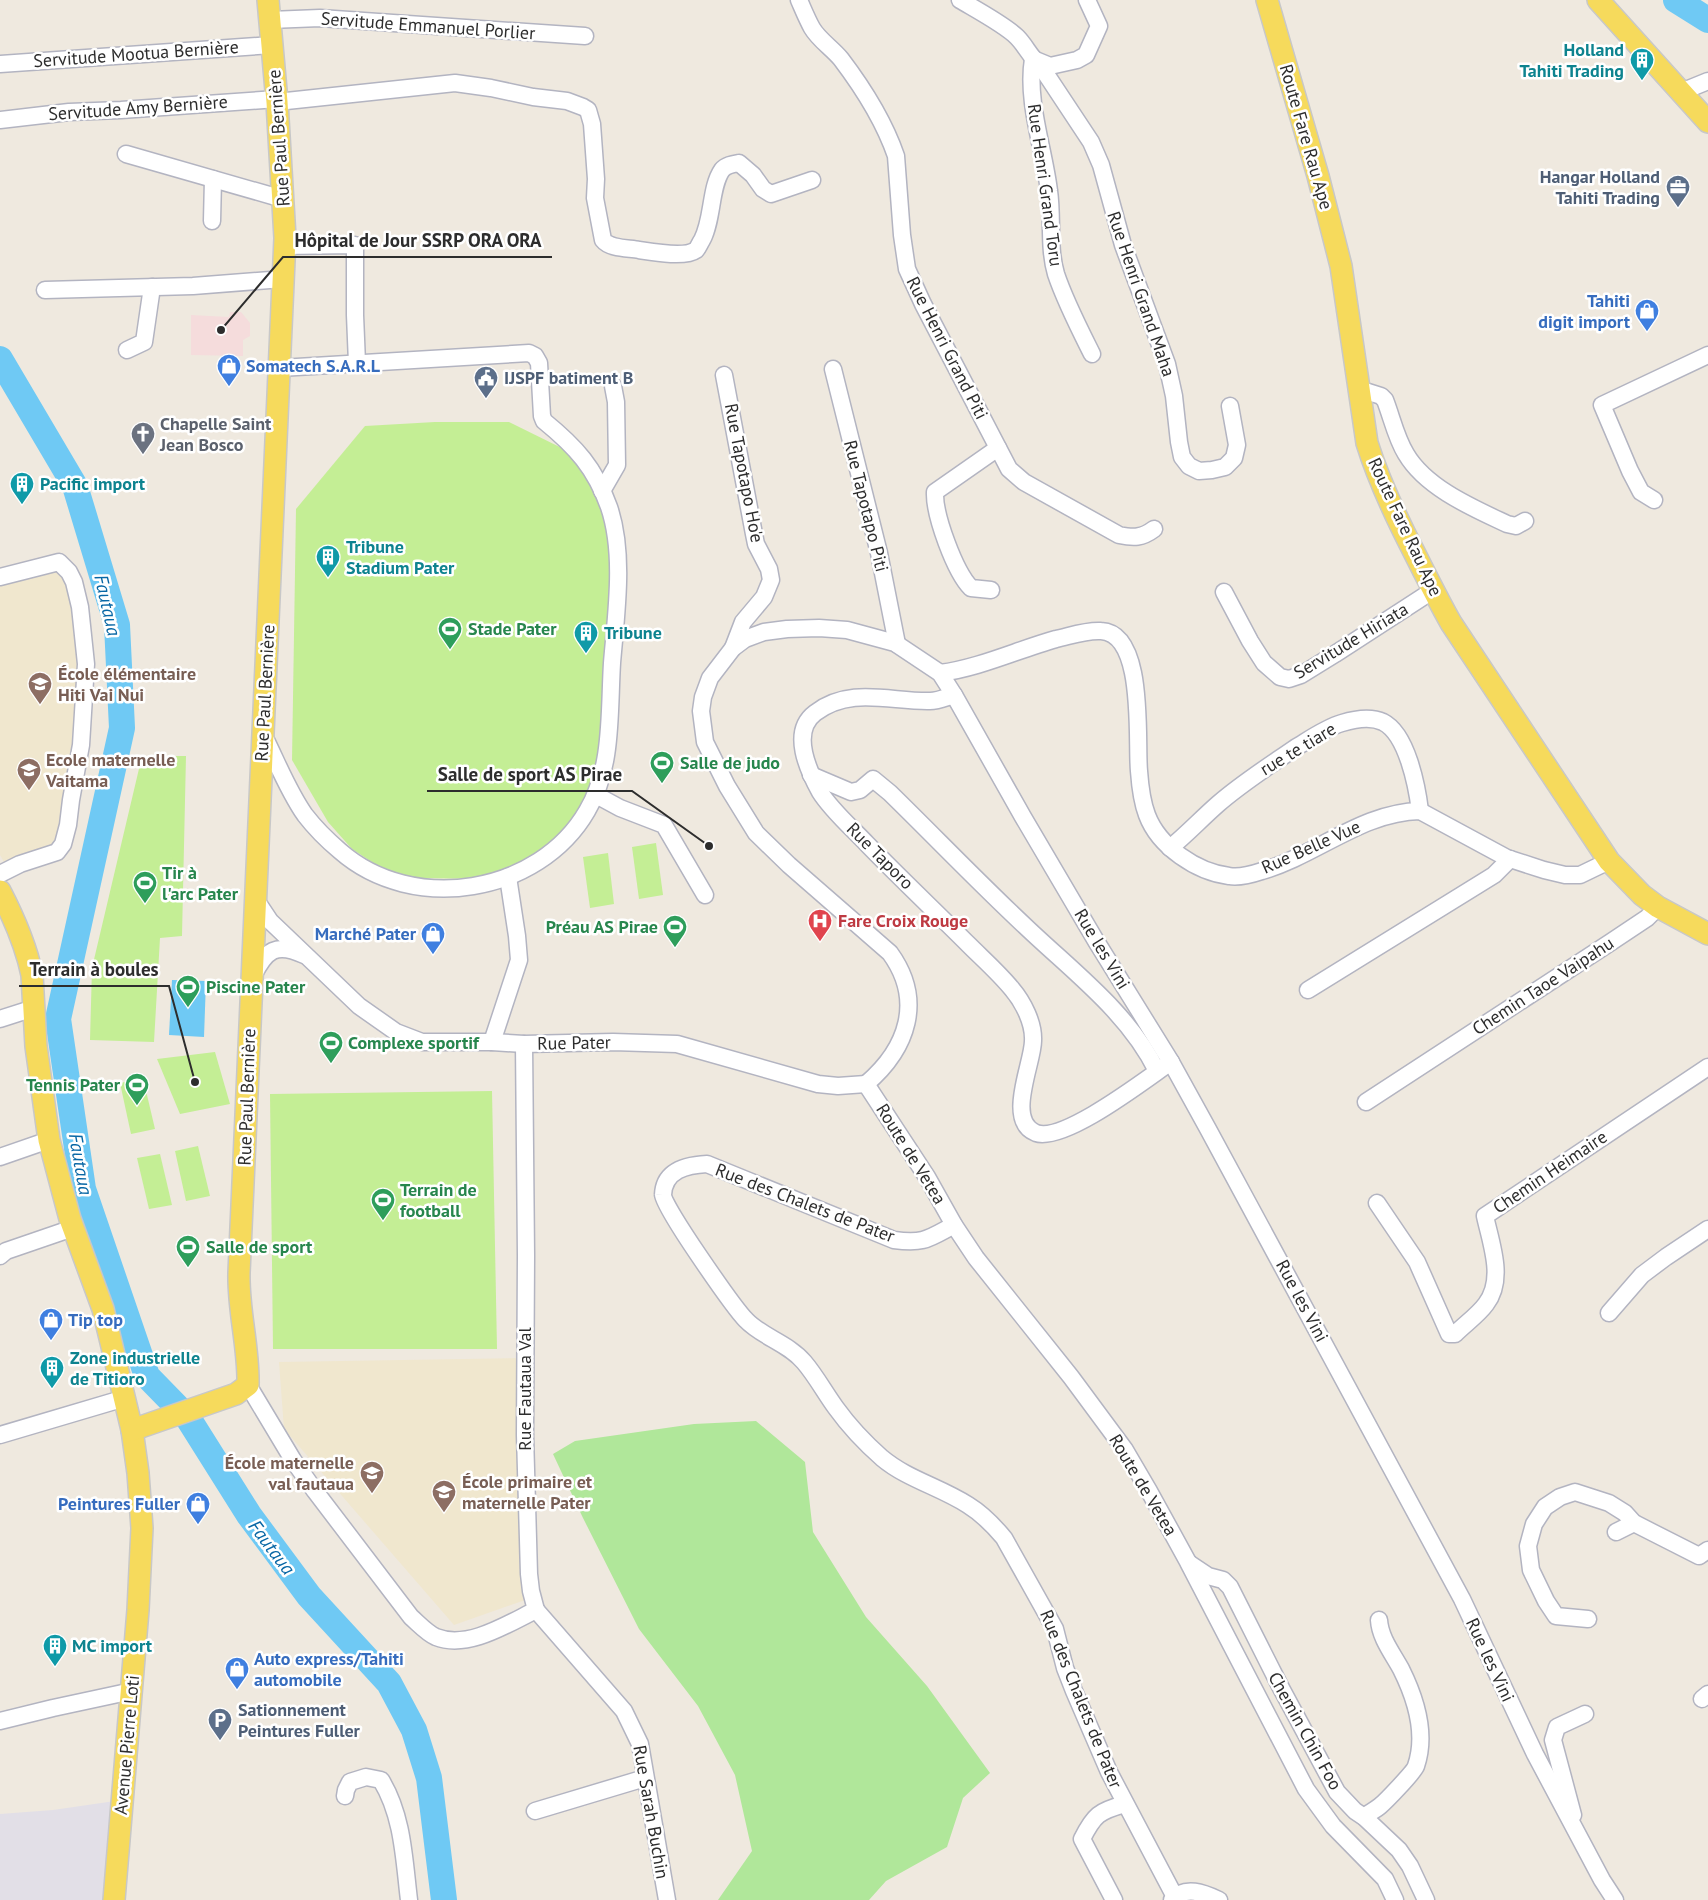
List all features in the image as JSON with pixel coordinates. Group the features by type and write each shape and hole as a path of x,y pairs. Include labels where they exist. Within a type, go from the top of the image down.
{"main road":[{"name":"Route Fare Rau Ape","path":"1267,0 1318,176 1341,266 1367,443 1375,469 1432,591 1485,676 1609,862 1642,895 1658,907 1708,934"},
{"path":"1598,0 1708,122"},
{"name":"Rue Paul Bernière","path":"248,1385 248,1357 239,1291 284,246 277,100 269,10"},
{"name":"Avenue Pierre Loti","path":"0,891 11,912 29,959 32,975 40,1084 49,1140 73,1228 103,1309 132,1430 138,1474 142,1528 132,1691 114,1900"},
{"path":"132,1430 236,1394 248,1385"}],"street":[{"name":"Rue Henri Grand Piti","path":"799,0 812,29 839,58 855,79 880,120 892,145 896,156 906,269 1009,469 1024,482 1119,535 1132,538 1145,536 1154,529"},
{"path":"960,0 1016,36 1027,48 1034,65 1050,66 1077,60 1086,55 1099,26 1087,0"},
{"name":"Servitude Emmanuel Porlier","path":"269,10 320,18 585,36"},
{"name":"Servitude Mootua Bernière","path":"0,64 272,45"},
{"name":"Rue Henri Grand Toru","path":"1034,65 1037,128 1049,193 1052,251 1056,274 1092,354"},
{"name":"Rue Henri Grand Maha","path":"1034,65 1091,142 1101,165 1123,245 1167,364 1174,396 1178,442 1182,457 1189,466 1199,471 1212,470 1225,467 1234,458 1237,446 1230,406"},
{"path":"1681,92 1708,81"},
{"name":"Servitude Amy Bernière","path":"0,120 69,112 277,100 455,83 567,101 588,110 592,124 596,179 595,198 605,243 673,254 686,254 696,250 708,230 714,190 722,170 731,164 739,163 771,194 812,180"},
{"path":"126,154 283,198"},
{"path":"212,222 213,178"},
{"path":"284,246 355,245 357,363"},
{"path":"45,290 192,286 283,279"},
{"path":"127,350 144,342 152,287"},
{"path":"264,736 293,796 314,826 342,853 377,874 396,881 430,888 466,888 508,877 528,869 547,857 565,842 587,812 596,795 609,737 618,572 610,509 602,491 587,462 576,449 543,419 536,356 529,353 280,368"},
{"path":"1654,500 1641,492 1602,405 1708,355"},
{"name":"Rue Tapotapo Piti","path":"833,369 879,553 897,644"},
{"name":"Rue Tapotapo Ho'e","path":"724,375 755,539 769,569 770,580 764,597 743,622 733,648"},
{"path":"602,491 617,465 616,402 613,386"},
{"path":"1360,389 1381,396 1385,400 1407,456 1433,483 1453,497 1507,524 1516,526 1525,521"},
{"path":"991,590 971,588 961,574 948,545 937,511 935,492 998,448"},
{"path":"0,577 59,562 69,572 74,582 80,607 86,664 81,745 68,825 63,844 57,852 20,864 0,874"},
{"name":"Servitude Hiriata","path":"1224,592 1264,663 1280,677 1289,679 1301,675 1432,591"},
{"name":"Rue les Vini","path":"866,1084 885,1065 900,1042 908,1022 910,1009 906,984 900,967 890,953 788,865 756,833 727,786 705,742 700,711 710,678 733,648 744,639 764,632 819,628 847,630 872,635 897,644 940,673 1064,887 1164,1066 1280,1258 1462,1599 1535,1754 1614,1900"},
{"name":"Rue Belle Vue","path":"940,673 958,671 1031,646 1078,633 1101,631 1112,634 1126,652 1138,700 1139,771 1148,816 1159,835 1170,848 1212,873 1231,877 1253,874 1273,868 1363,823 1405,811 1420,811"},
{"name":"Rue Taporo","path":"954,695 932,701 862,696 841,700 815,713 807,721 803,744 805,760 821,793 847,823 1012,989 1022,1004 1030,1024 1033,1041 1020,1102 1026,1124 1033,1132 1045,1135 1058,1132 1078,1122 1108,1106 1164,1066"},
{"name":"rue te tiare","path":"1170,848 1220,802 1266,768 1324,730 1340,723 1357,719 1371,719 1384,722 1393,730 1409,761 1418,791 1420,811"},
{"path":"811,775 851,792 860,790 873,779 890,793 1025,927 1099,996 1147,1051 1164,1066"},
{"path":"596,795 620,808 664,825 705,895"},
{"path":"1420,811 1510,859 1565,875 1580,875 1609,862"},
{"path":"1308,990 1494,875 1510,859"},
{"path":"492,1042 519,960 508,877"},
{"name":"Rue Pater","path":"256,900 270,921 360,1006 396,1032 422,1042 677,1044 818,1084 838,1086 866,1084"},
{"name":"Chemin Taoe Vaipahu","path":"1366,1102 1647,918 1658,907"},
{"name":"Rue Pater","path":"252,978 260,961 270,952 289,949 307,957"},
{"path":"0,1019 34,1008"},
{"name":"Rue Fautaua Val","path":"524,1044 525,1435 529,1574 536,1610"},
{"name":"Chemin Heimaire","path":"1378,1203 1417,1262 1449,1334 1455,1334 1487,1303 1496,1284 1495,1264 1485,1216 1708,1067"},
{"name":"Route de Vetea","path":"866,1084 927,1177 954,1225 976,1258 1040,1336 1106,1422 1149,1491 1188,1562 1306,1789 1333,1826 1386,1879 1395,1900"},
{"path":"0,1157 49,1140"},
{"name":"Rue des Chalets de Pater","path":"954,1225 924,1241 894,1240 707,1164 680,1168 670,1175 664,1185 662,1197 685,1235 746,1320 798,1356 837,1410 868,1445 894,1467 970,1505 1004,1538 1055,1629 1074,1691 1125,1804 1133,1816 1173,1898"},
{"path":"0,1256 6,1251 73,1228"},
{"path":"1609,1313 1642,1275 1666,1256 1708,1228"},
{"path":"248,1385 288,1452 320,1498 411,1617 425,1630 436,1637 459,1640 494,1631 536,1610"},
{"path":"0,1435 125,1398"},
{"path":"1588,1619 1556,1616 1546,1601 1531,1570 1528,1546 1534,1524 1545,1507 1560,1497 1575,1492 1609,1504 1625,1514 1634,1523 1699,1556 1708,1550"},
{"path":"1616,1532 1634,1523"},
{"name":"Chemin Chin Foo","path":"1188,1562 1208,1576 1224,1580 1230,1587 1337,1792 1398,1850 1410,1866 1426,1900"},
{"name":"Rue Sarah Buchin","path":"536,1610 624,1711 640,1744 667,1900"},
{"path":"1364,1816 1381,1805 1415,1768 1420,1750 1419,1724 1415,1702 1408,1683 1381,1633 1379,1620"},
{"path":"0,1721 132,1691"},
{"path":"1576,1831 1571,1801 1553,1740 1557,1726 1585,1714"},
{"path":"345,1796 350,1782 366,1777 381,1780 391,1796 401,1832 409,1900"},
{"path":"536,1811 645,1778"},
{"path":"1114,1900 1082,1839 1095,1816 1109,1808 1125,1804"},
{"path":"1173,1898 1181,1893 1202,1892 1219,1900"}],"shaded area":[{"path":"230,312 241,312 250,323 250,336 243,340 243,356 191,355 191,315 229,317"},
{"name":"École élémentaire Hiti Vai Nui","path":"58,566 70,584 79,634 78,743 56,845 46,852 4,862 0,855 0,582"},
{"name":"École primaire et maternelle Pater","path":"530,1358 531,1598 454,1625 284,1429 279,1362"},
{"path":"115,1801 105,1900 0,1900 0,1814 53,1810"}],"green space":[{"name":"Stade Pater","path":"435,422 509,422 582,458 604,499 612,540 601,770 593,794 557,844 487,879 417,878 387,872 352,849 328,822 292,760 296,509 365,426"},
{"name":"Tir à l'arc Pater","path":"142,756 186,756 182,936 160,938 154,1042 90,1040 92,968"},
{"path":"656,843 663,895 639,899 632,847"},
{"path":"608,853 614,904 590,908 583,857"},
{"path":"215,1052 230,1104 180,1114 157,1059"},
{"name":"Tennis Pater","path":"143,1078 155,1129 131,1134 120,1083"},
{"name":"Terrain de football","path":"492,1091 497,1349 273,1349 270,1094"},
{"path":"198,1146 210,1196 186,1201 175,1151"},
{"path":"160,1154 172,1205 149,1209 137,1158"},
{"path":"756,1421 805,1462 813,1532 866,1617 927,1686 990,1773 963,1798 947,1847 886,1881 869,1900 718,1900 752,1851 735,1775 698,1706 639,1629 553,1454 575,1441 694,1424"}],"water":[{"name":"Piscine Pater","path":"172,980 206,981 204,1037 169,1035"}],"waterway":[{"path":"1676,0 1708,20"},
{"name":"Fautaua","path":"0,359 75,486 117,625 122,728 58,1019 83,1189 147,1376 188,1418 249,1515 309,1596 389,1683 414,1730 429,1778 444,1900"}],"place":[{"name":"Holland Tahiti Trading","path":"1642,81"},
{"name":"Hangar Holland Tahiti Trading","path":"1678,208"},
{"name":"Hôpital de Jour SSRP ORA ORA","path":"221,330"},
{"name":"Tahiti digit import","path":"1647,332"},
{"name":"Somatech S.A.R.L","path":"229,387"},
{"name":"IJSPF batiment B","path":"486,399"},
{"name":"Chapelle Saint Jean Bosco","path":"143,455"},
{"name":"Pacific import","path":"22,505"},
{"name":"Tribune Stadium Pater","path":"328,578"},
{"name":"Stade Pater","path":"450,650"},
{"name":"Tribune","path":"586,654"},
{"name":"École élémentaire Hiti Vai Nui","path":"40,705"},
{"name":"Salle de judo","path":"662,784"},
{"name":"Ecole maternelle Vaitama","path":"29,791"},
{"name":"Salle de sport AS Pirae","path":"709,846"},
{"name":"Tir à l'arc Pater","path":"145,904"},
{"name":"Fare Croix Rouge","path":"820,942"},
{"name":"Préau AS Pirae","path":"675,948"},
{"name":"Marché Pater","path":"433,955"},
{"name":"Piscine Pater","path":"188,1008"},
{"name":"Complexe sportif","path":"331,1064"},
{"name":"Terrain à boules","path":"195,1082"},
{"name":"Tennis Pater","path":"137,1106"},
{"name":"Terrain de football","path":"383,1221"},
{"name":"Salle de sport","path":"188,1268"},
{"name":"Tip top","path":"51,1341"},
{"name":"Zone industrielle de Titioro","path":"52,1389"},
{"name":"École maternelle val fautaua","path":"372,1494"},
{"name":"École primaire et maternelle Pater","path":"444,1513"},
{"name":"Peintures Fuller","path":"198,1525"},
{"name":"MC import","path":"55,1667"},
{"name":"Auto express/Tahiti automobile","path":"237,1690"},
{"name":"Sationnement Peintures Fuller","path":"220,1741"}]}
